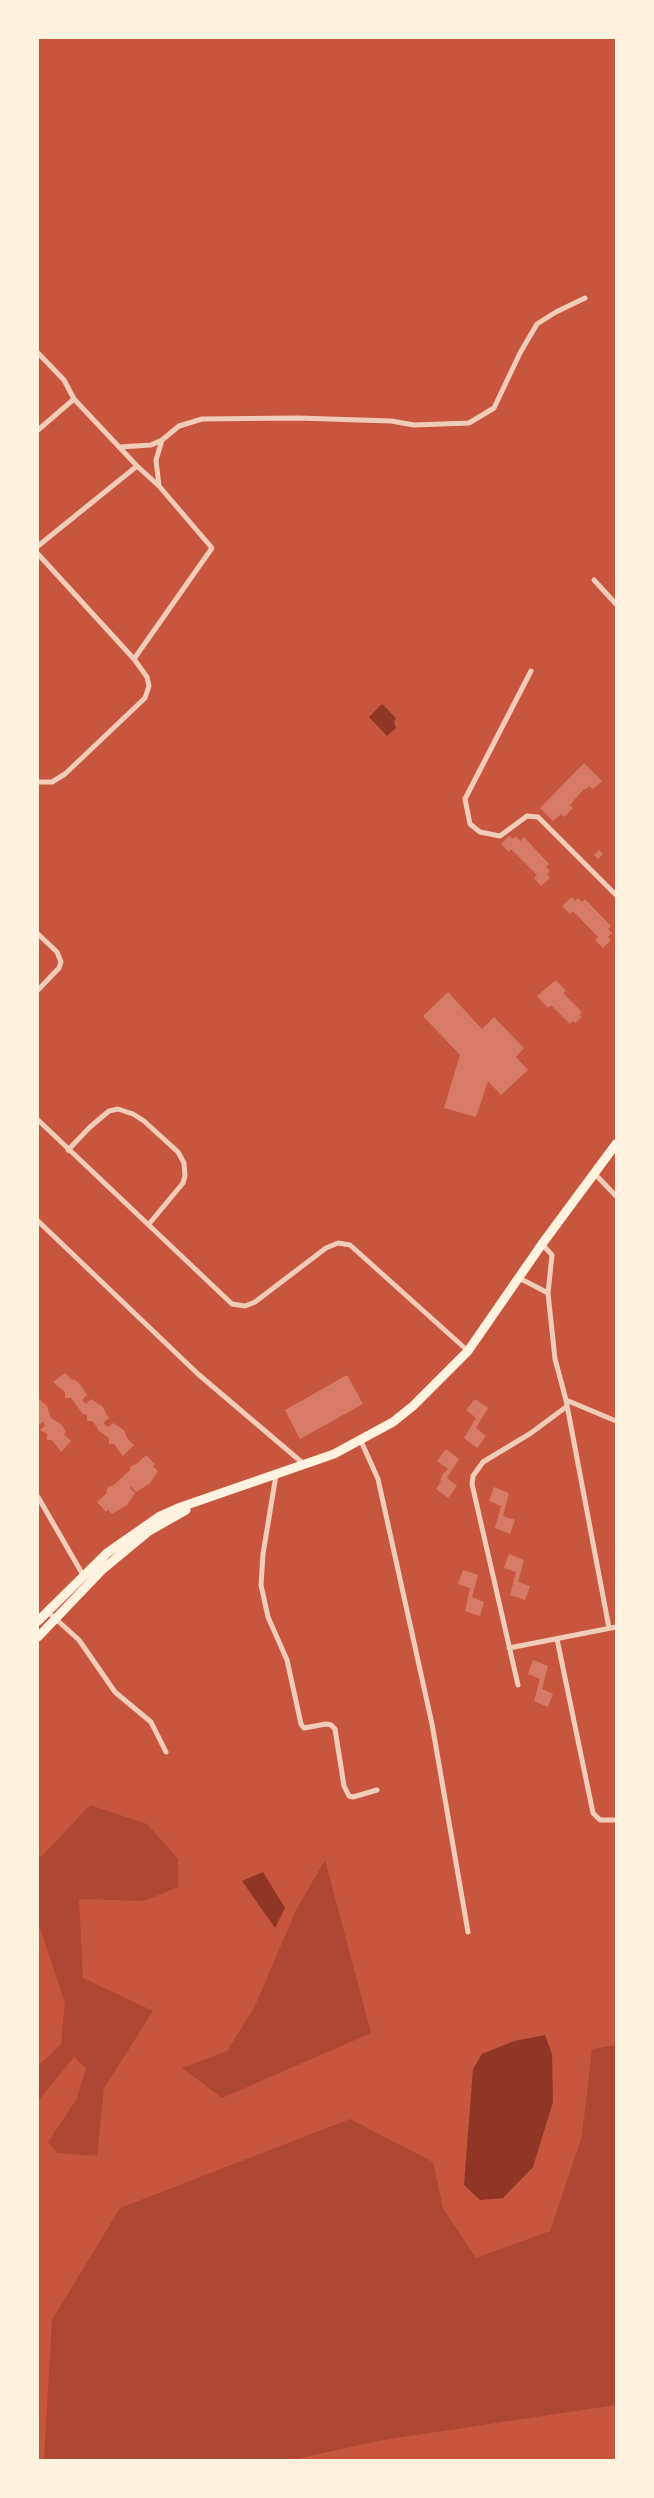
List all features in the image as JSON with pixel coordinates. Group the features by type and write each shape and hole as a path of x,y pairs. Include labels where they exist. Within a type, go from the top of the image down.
{"main road":[{"path":"38,1621 83,1575 123,1540 147,1524 178,1508 305,1466 361,1441 393,1422 413,1406 468,1351 542,1244 616,1144"},
{"path":"38,1638 103,1570 129,1547 163,1523 206,1498"}],"street":[{"path":"120,447 151,445 162,440 179,426 202,419 307,418 391,421 414,425 469,423 494,408 520,353 537,324 584,298"},
{"path":"38,353 64,380 74,399 137,466 159,486 212,548 134,659"},
{"path":"38,430 74,399"},
{"path":"159,486 156,460 162,440"},
{"path":"38,546 137,466"},
{"path":"38,554 134,659 149,681 148,692 145,698 59,778 52,782 38,782"},
{"path":"594,580 616,604"},
{"path":"531,671 465,799 470,824 480,832 500,836 527,816 538,817 616,895"},
{"path":"38,934 57,952 61,962 59,968 38,990"},
{"path":"68,1150 90,1127 109,1112 118,1109 133,1114 144,1121 178,1152 184,1163 186,1176 183,1183 149,1224"},
{"path":"38,1120 149,1224 222,1297 232,1304 245,1306 255,1302 326,1248 338,1243 350,1245 468,1351"},
{"path":"595,1174 616,1196"},
{"path":"38,1221 198,1374 305,1466"},
{"path":"542,1244 552,1255 548,1293 554,1359 566,1400 609,1628"},
{"path":"519,1278 548,1293"},
{"path":"566,1400 616,1420"},
{"path":"518,1685 472,1484 474,1476 483,1462 531,1433 566,1406"},
{"path":"361,1441 378,1479 432,1724 468,1932"},
{"path":"276,1475 263,1554 261,1585 268,1617 287,1660 301,1724 304,1728 326,1724 331,1725 334,1729 344,1786 349,1796 353,1797 377,1790"},
{"path":"38,1497 83,1575"},
{"path":"47,1611 79,1640 115,1692 151,1722 166,1752"},
{"path":"509,1648 616,1627"},
{"path":"557,1639 593,1813 600,1820 616,1820"}],"shaded area":[{"path":"382,704 396,718 394,722 396,728 387,736 369,717"},
{"path":"90,1805 147,1824 178,1859 178,1887 144,1901 79,1899 83,1978 153,2011 104,2088 97,2156 57,2153 48,2142 76,2100 86,2069 74,2057 38,2101 38,2066 61,2044 65,2003 38,1922 38,1857 43,1855"},
{"path":"325,1860 371,2033 222,2098 182,2068 227,2051 254,2008 296,1910"},
{"path":"263,1872 285,1908 275,1928 242,1881"},
{"path":"545,2035 552,2054 553,2102 533,2167 503,2198 480,2200 464,2185 473,2069 482,2054 514,2041"},
{"path":"616,2045 616,2405 383,2440 291,2460 44,2460 52,2320 120,2208 350,2119 433,2162 443,2208 476,2258 550,2231 582,2136 592,2049"}],"building":[{"path":"584,763 602,781 593,789 589,786 584,789 570,805 573,808 564,817 561,814 553,821 540,808"},
{"path":"509,836 513,839 516,836 520,841 524,837 549,864 546,867 550,871 547,874 550,878 541,886 534,878 537,875 511,849 509,852 501,844"},
{"path":"599,850 603,854 598,859 594,855"},
{"path":"572,897 575,901 578,898 582,902 585,899 611,926 608,929 612,933 608,937 611,940 603,948 595,940 598,937 573,911 570,914 562,906"},
{"path":"556,980 566,991 563,993 582,1012 579,1015 582,1017 575,1023 573,1021 570,1024 551,1005 548,1008 537,996"},
{"path":"448,992 482,1029 494,1017 524,1048 516,1057 528,1070 501,1095 488,1081 476,1117 444,1108 460,1055 423,1016"},
{"path":"65,1373 72,1380 74,1379 80,1384 87,1395 82,1400 86,1404 91,1399 102,1406 109,1418 103,1423 108,1427 113,1423 124,1430 127,1438 134,1445 123,1456 114,1444 109,1444 109,1438 99,1431 93,1421 87,1421 87,1415 83,1414 71,1398 65,1398 65,1392 53,1382"},
{"path":"347,1375 363,1404 300,1439 285,1410"},
{"path":"38,1398 47,1406 51,1418 62,1425 66,1432 64,1434 71,1441 61,1452 52,1440 47,1440 47,1434 40,1430 45,1426 43,1422 38,1426"},
{"path":"475,1399 488,1408 476,1428 486,1436 477,1448 464,1438 476,1418 466,1410"},
{"path":"446,1449 459,1459 447,1478 457,1486 448,1498 436,1489 443,1474 448,1469 437,1461"},
{"path":"146,1455 155,1464 153,1466 158,1471 155,1476 149,1484 136,1492 131,1486 130,1488 135,1493 127,1505 112,1514 108,1510 106,1512 97,1502 106,1494 108,1487 114,1485 130,1470 131,1466 138,1463"},
{"path":"494,1487 509,1493 503,1516 515,1520 510,1534 495,1528 501,1506 489,1501"},
{"path":"509,1554 524,1560 518,1582 530,1586 525,1600 510,1595 516,1572 504,1568"},
{"path":"463,1570 478,1575 472,1597 484,1602 480,1616 465,1611 470,1588 458,1584"},
{"path":"533,1660 548,1666 542,1689 553,1694 548,1707 534,1701 540,1679 528,1674"}]}
